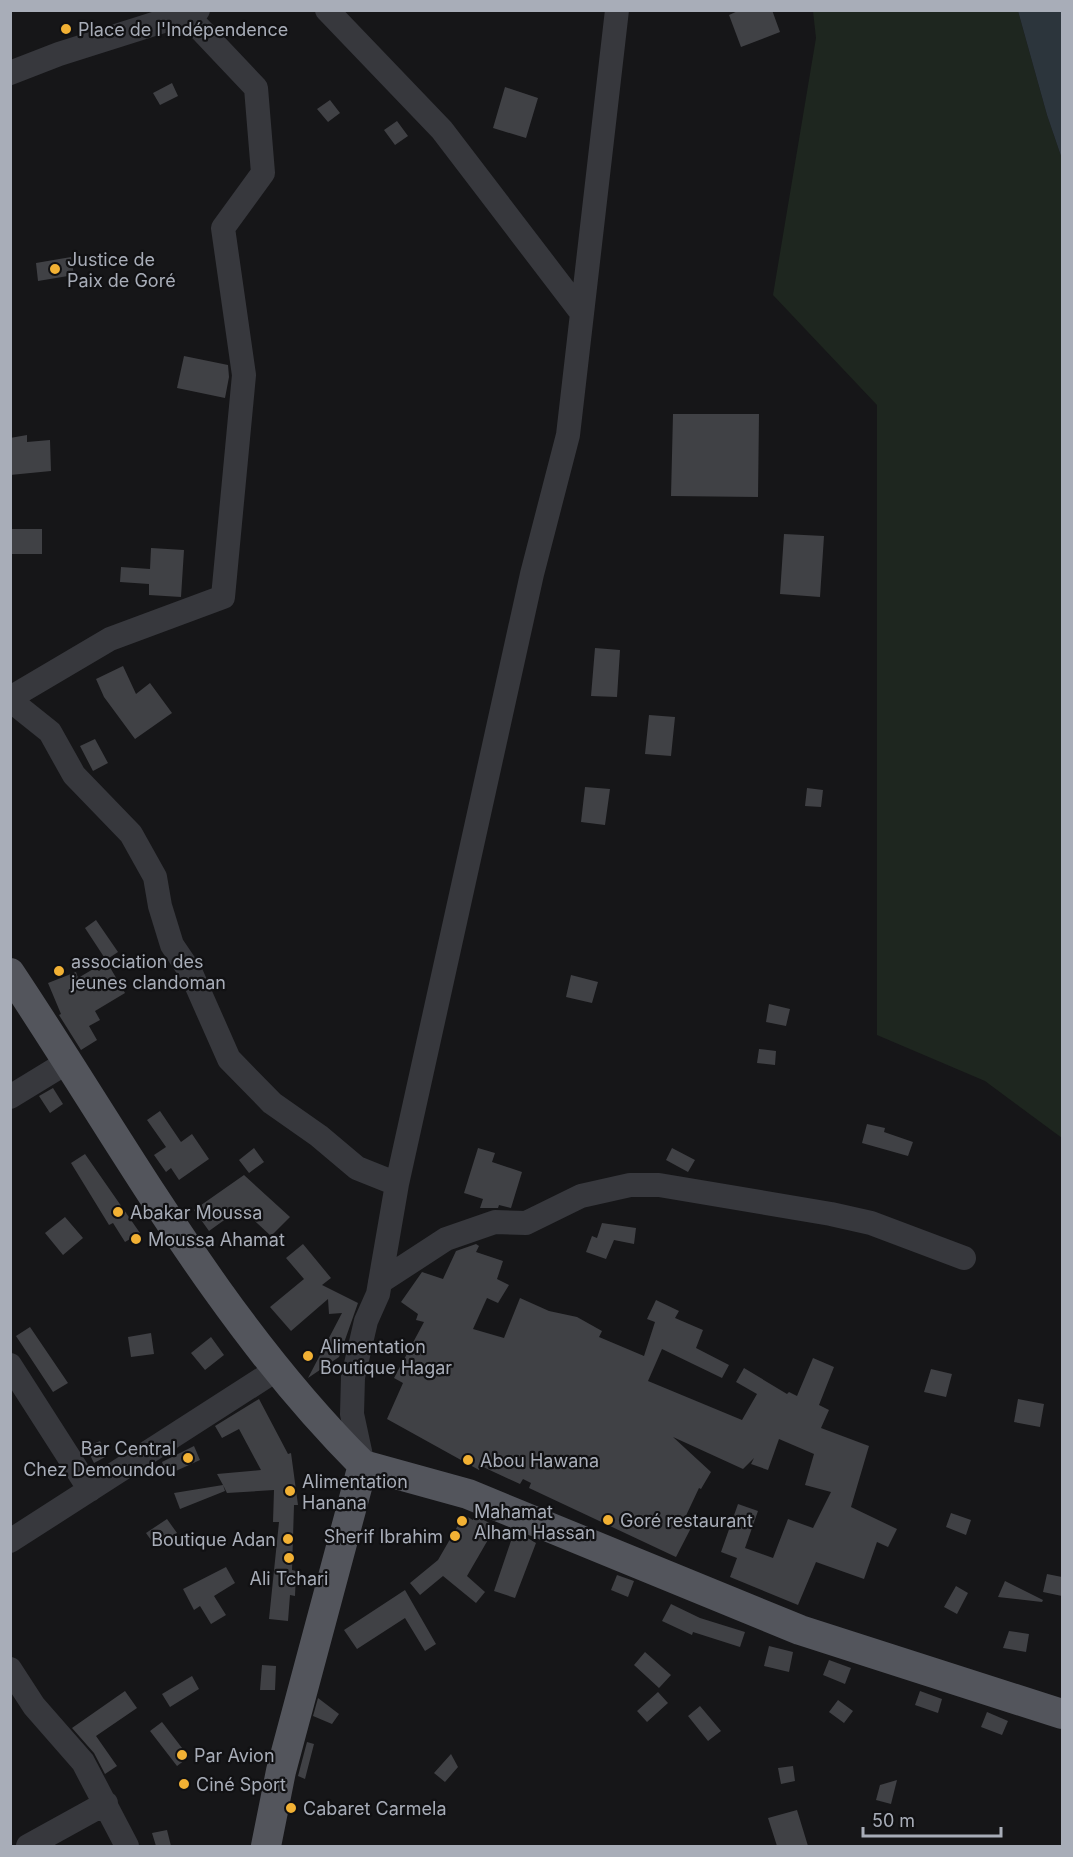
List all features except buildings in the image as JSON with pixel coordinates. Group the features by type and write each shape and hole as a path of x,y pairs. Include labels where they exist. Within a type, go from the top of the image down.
{"main road":[{"path":"10,974 69,1061 169,1221 276,1370 317,1419 363,1465 468,1494 800,1630 1062,1714"},
{"path":"266,1846 281,1771 363,1465"}],"street":[{"path":"327,10 442,129 582,312"},
{"path":"363,1465 352,1414 353,1377 366,1321 378,1294 397,1184 532,574 568,435 616,10"},
{"path":"10,73 59,54 192,12 256,88 263,172 223,228 244,375 224,597 110,639 10,699 50,732 74,775 131,834 155,877 160,906 172,945 191,973 230,1059 272,1103 320,1136 357,1168 397,1184"},
{"path":"10,1097 69,1061"},
{"path":"380,1282 446,1239 495,1222 526,1223 581,1196 630,1185 659,1185 831,1214 872,1223 964,1258"},
{"path":"10,1365 90,1491"},
{"path":"10,1541 276,1370"},
{"path":"10,1670 34,1706 83,1762 127,1846"},
{"path":"28,1846 106,1803"}],"shaded area":[{"path":"813,11 1018,11 1047,115 1062,159 1062,1138 985,1081 877,1035 877,405 773,295 816,38"},
{"path":"1018,11 1062,11 1062,159 1047,115"}],"place":[{"name":"Place de l'Indépendence","path":"66,29"},
{"name":"Justice de Paix de Goré","path":"55,269"},
{"name":"association des jeunes clandoman","path":"59,971"},
{"name":"Abakar Moussa","path":"118,1212"},
{"name":"Moussa Ahamat","path":"136,1239"},
{"name":"Alimentation Boutique Hagar","path":"308,1356"},
{"name":"Bar Central Chez Demoundou","path":"188,1458"},
{"name":"Abou Hawana","path":"468,1460"},
{"name":"Alimentation Hanana","path":"290,1491"},
{"name":"Goré restaurant","path":"608,1520"},
{"name":"Mahamat Alham Hassan","path":"462,1521"},
{"name":"Sherif Ibrahim","path":"455,1536"},
{"name":"Boutique Adan","path":"288,1539"},
{"name":"Ali Tchari","path":"289,1558"},
{"name":"Par Avion","path":"182,1755"},
{"name":"Ciné Sport","path":"184,1784"},
{"name":"Cabaret Carmela","path":"291,1808"}]}
